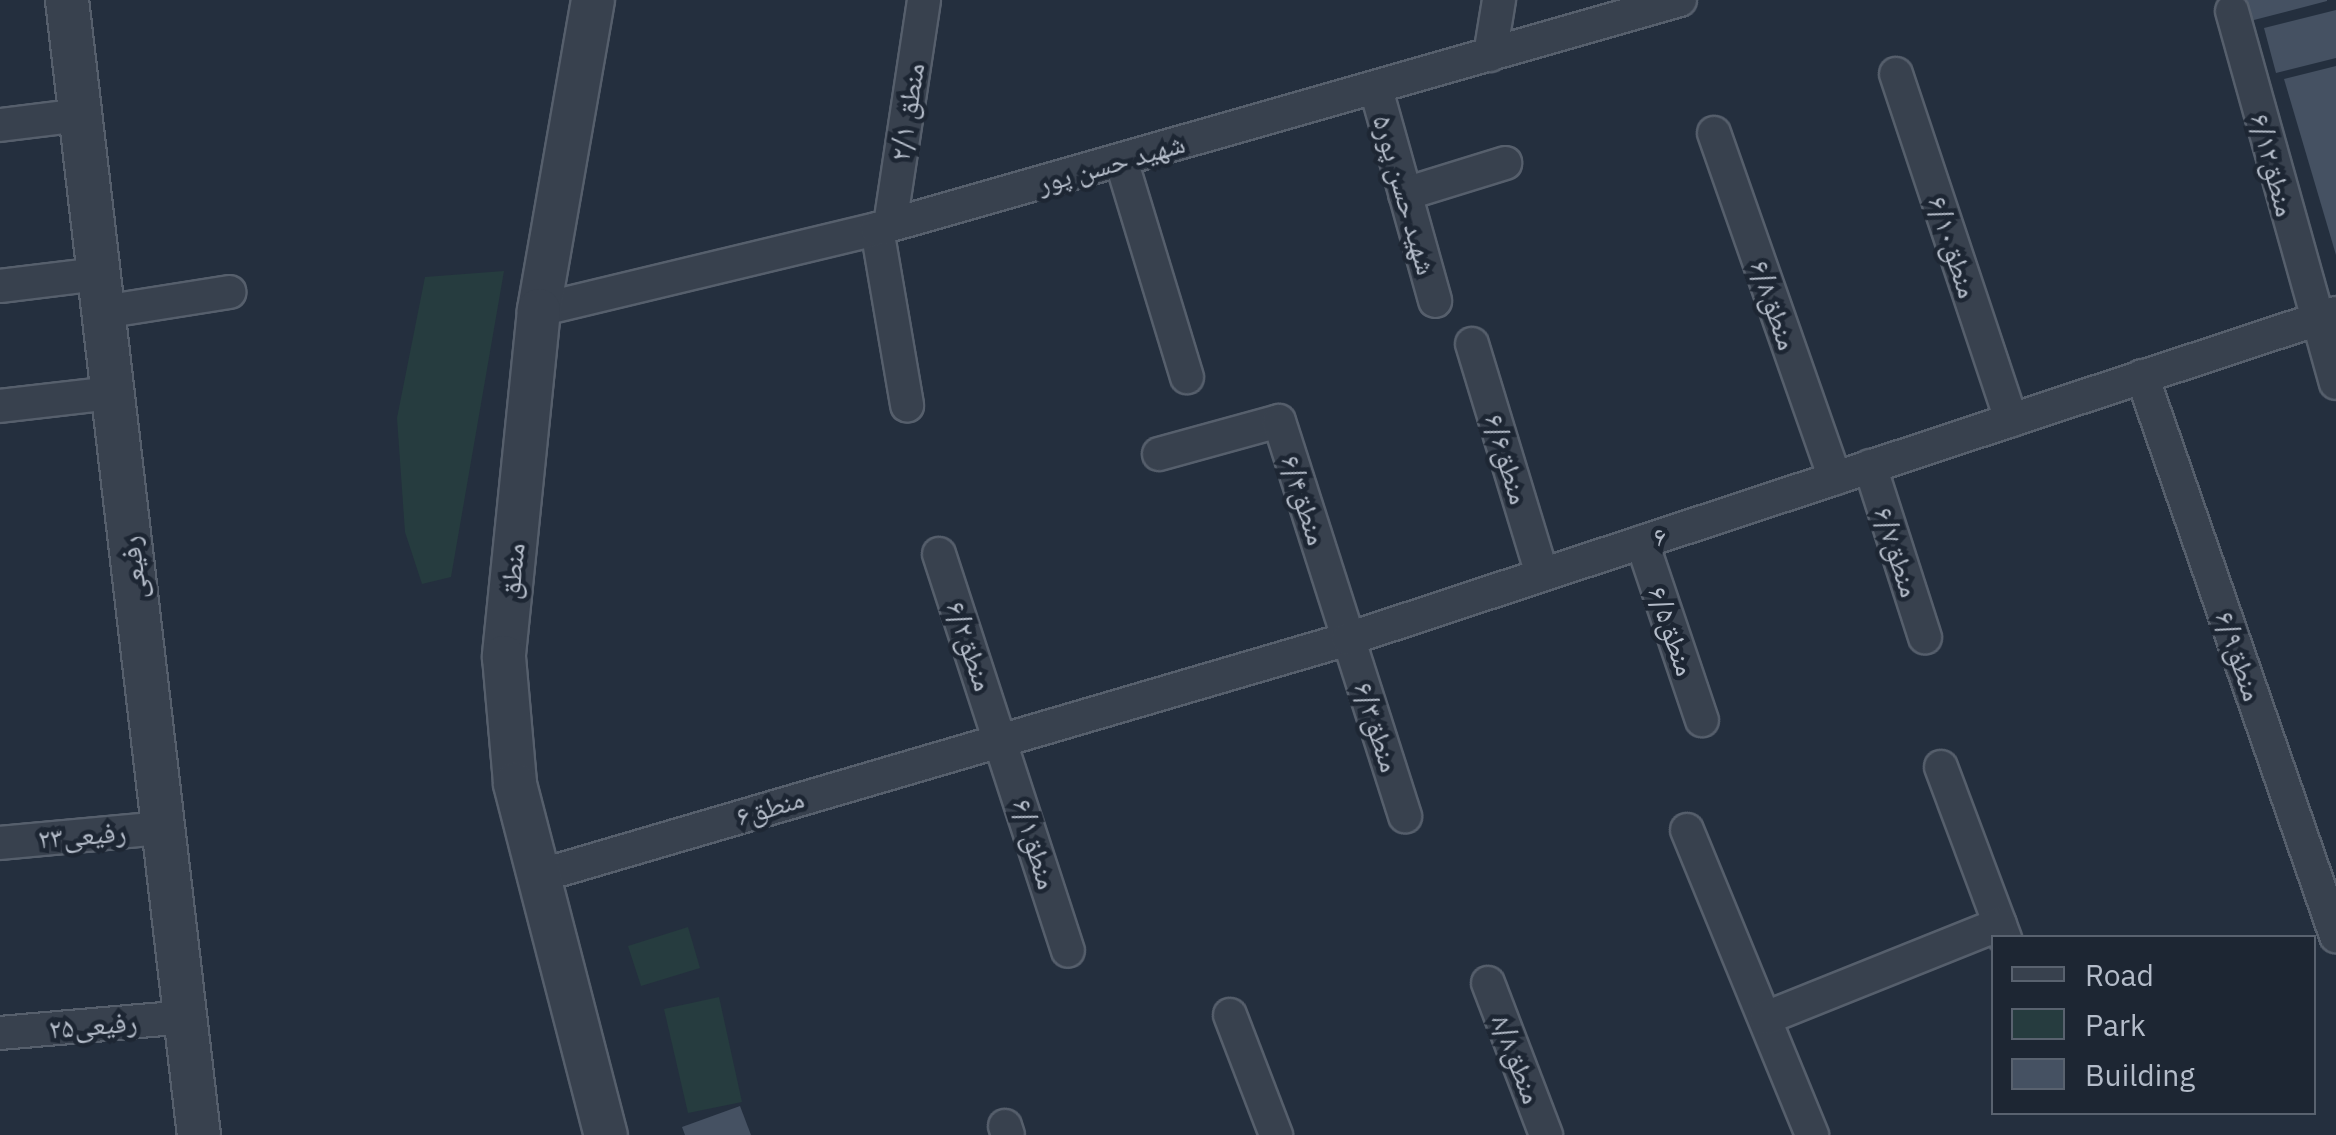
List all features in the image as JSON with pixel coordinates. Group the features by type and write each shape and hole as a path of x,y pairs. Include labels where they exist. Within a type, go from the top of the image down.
{"street":[{"name":"رفیعی","path":"67,0 199,1135"},
{"name":"منطق","path":"593,0 539,310 504,657 516,784 606,1135"},
{"name":"منطق ۲/۱","path":"907,405 883,227 924,0"},
{"path":"1490,55 1499,0"},
{"name":"شهید حسن پور","path":"539,310 883,227 1680,0"},
{"name":"منطق۶/۱۲","path":"2232,11 2325,316 2336,383"},
{"name":"منطق۶/۱۰","path":"1896,74 2011,420"},
{"name":"شهید حسن پور۵","path":"1376,89 1435,301"},
{"path":"0,125 80,115"},
{"name":"منطق۶/۸","path":"1714,133 1835,478"},
{"path":"1120,160 1186,377"},
{"path":"1405,194 1504,164"},
{"path":"0,286 101,293 229,292"},
{"name":"۶","path":"1001,738 1348,639 2325,316"},
{"name":"منطق۶/۶","path":"1472,344 1542,575"},
{"name":"منطق۶/۹","path":"2142,376 2336,936"},
{"path":"0,406 112,392"},
{"name":"منطق۶/۴","path":"1159,454 1279,422 1348,639"},
{"name":"منطق۶/۷","path":"1870,466 1925,637"},
{"name":"منطق۶/۵","path":"1642,542 1702,720"},
{"name":"منطق۶/۲","path":"939,554 1001,738"},
{"name":"منطق۶/۳","path":"1348,639 1405,816"},
{"name":"منطق۶","path":"539,876 1001,738"},
{"name":"منطق۶/۱","path":"1001,738 1068,950"},
{"path":"1942,768 2003,931"},
{"name":"رفیعی۲۳","path":"0,842 163,828"},
{"path":"1687,830 1812,1135"},
{"path":"1766,1018 1991,935"},
{"name":"منطق۸/۸","path":"1488,983 1546,1135"},
{"path":"1230,1015 1276,1135"},
{"name":"رفیعی۲۵","path":"0,1033 186,1018"}],"green space":[{"path":"504,271 451,577 422,584 405,532 397,418 425,277"},
{"path":"688,927 700,968 641,986 628,946"},
{"path":"719,997 742,1102 688,1113 664,1009"}],"building":[{"path":"2244,0 2327,0 2327,1 2250,21"},
{"path":"2336,10 2336,58 2276,73 2264,28"},
{"path":"2336,66 2336,255 2284,79"},
{"path":"740,1106 751,1135 685,1135 682,1127"}]}
